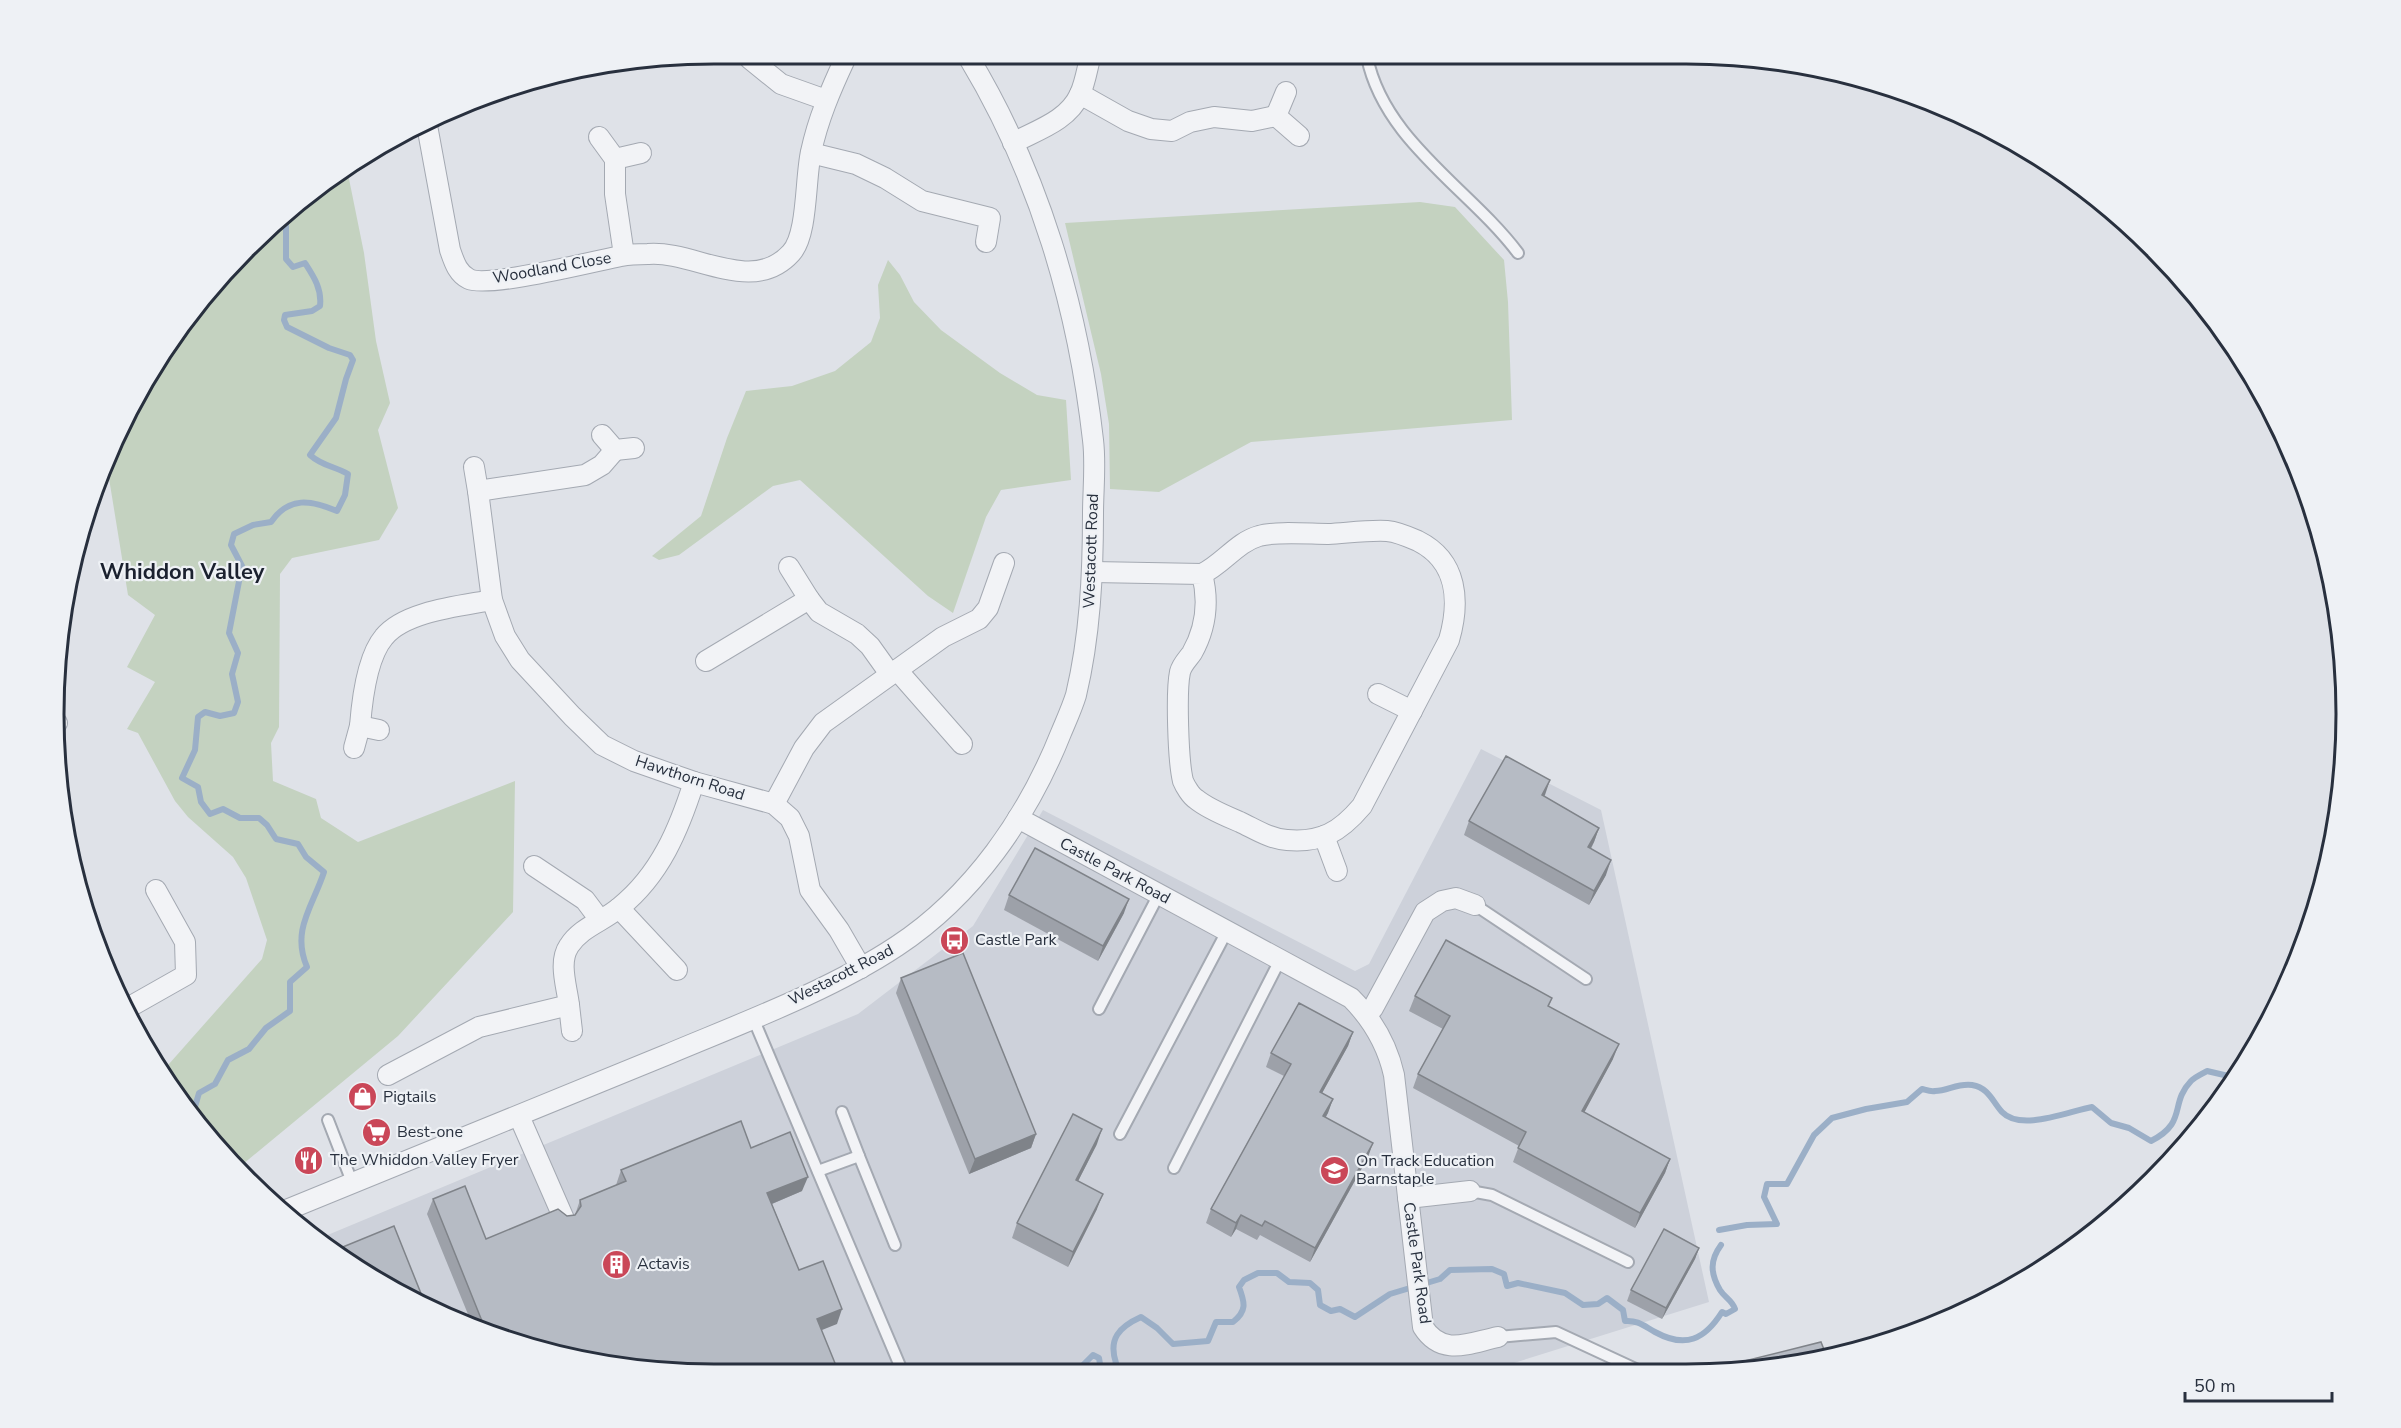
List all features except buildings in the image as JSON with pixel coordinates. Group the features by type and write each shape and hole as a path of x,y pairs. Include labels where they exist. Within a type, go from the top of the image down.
{"street":[{"path":"756,64 781,84 826,100"},
{"name":"Woodland Close","path":"428,131 450,250 457,268 469,279 480,281 518,277 624,255 656,253 674,255 748,273 780,263 800,240 811,153 826,100 843,64"},
{"name":"Westacott Road","path":"293,1207 753,1018 861,968 901,944 961,892 1000,845 1018,818 1044,774 1075,697 1087,633 1093,572 1093,443 1072,317 1061,269 1013,143 972,64"},
{"path":"1013,143 1059,119 1071,108 1080,94 1088,64"},
{"path":"1276,116 1286,92"},
{"path":"1080,94 1128,121 1161,130 1172,131 1190,122 1214,117 1252,121 1276,116"},
{"path":"1276,116 1299,136"},
{"path":"599,137 615,159 641,153"},
{"path":"811,153 856,164 885,178 922,201 990,218 986,242"},
{"name":"Woodland Close","path":"615,159 615,195 624,255"},
{"path":"478,491 585,475 602,465 617,444"},
{"name":"Hawthorn Road","path":"474,467 492,600 505,636 520,660 602,745 634,761 694,782 774,804"},
{"path":"1093,572 1202,574 1215,568 1238,548 1259,536 1389,531 1408,536 1429,547 1438,557 1451,578 1455,593 1455,617 1449,640 1362,806 1347,824 1324,836 1297,841 1278,839 1194,799 1184,783 1180,765 1178,684 1181,668 1192,653 1202,631 1206,610 1206,586 1202,574"},
{"path":"861,968 839,930 810,890 799,836 790,818 774,804 804,748 823,723 943,638 979,619 988,609 1004,563"},
{"path":"789,567 819,612 857,634 870,646 962,744"},
{"path":"706,661 809,599"},
{"path":"354,748 360,726 363,690 383,637 397,625 417,616 492,600"},
{"path":"1378,694 1412,711"},
{"path":"360,726 379,730"},
{"path":"572,1031 564,962 568,947 580,933 619,908 640,889 666,852 682,818 694,782"},
{"name":"Castle Park Road","path":"1018,818 1350,998 1367,1015 1389,1054 1394,1075 1423,1327 1431,1338 1451,1347 1498,1337"},
{"path":"1324,836 1337,871"},
{"path":"534,866 585,900 600,920"},
{"path":"133,1005 186,975 185,942 156,890"},
{"path":"1367,1015 1425,912 1442,900 1456,898 1475,905"},
{"path":"619,908 677,970"},
{"path":"388,1075 479,1027 569,1005"},
{"path":"519,1116 564,1219"},
{"path":"1408,1198 1470,1191"}],"lane":[{"path":"1368,64 1371,77 1384,102 1406,133 1426,158 1505,236 1518,253"},
{"path":"1099,1009 1159,894"},
{"path":"1475,905 1586,979"},
{"path":"1120,1134 1227,931"},
{"path":"1174,1168 1280,960"},
{"path":"753,1018 900,1364"},
{"path":"842,1112 895,1245"},
{"path":"328,1120 352,1182"},
{"path":"818,1171 859,1156"},
{"path":"1470,1191 1492,1196 1628,1262"},
{"path":"1498,1337 1556,1332 1625,1364"}],"shaded area":[{"path":"1481,749 1601,810 1709,1302 1511,1364 714,1364 672,1362 587,1351 505,1329 427,1297 353,1254 327,1235 858,1014 973,926 1043,810 1355,971 1369,964"}],"green space":[{"path":"349,177 364,253 376,341 390,403 378,430 398,508 379,540 292,558 280,574 279,727 271,743 273,781 316,799 321,818 358,842 515,781 513,912 398,1036 245,1162 199,1109 168,1065 262,959 267,940 246,878 233,857 188,817 175,801 138,733 127,729 155,682 127,667 155,615 128,595 109,478 131,427 174,353 226,286 286,226"},
{"path":"1420,202 1455,207 1504,260 1508,302 1512,420 1251,442 1159,492 1110,489 1109,424 1101,374 1065,223"},
{"path":"888,260 900,275 914,302 941,330 1000,373 1037,395 1066,400 1071,480 1001,490 986,517 953,613 928,596 800,480 773,486 679,555 659,560 652,556 701,516 727,438 746,391 792,386 835,371 871,342 880,318 878,285"}],"waterway":[{"path":"196,1104 199,1093 215,1084 228,1060 249,1049 266,1028 290,1011 290,982 307,967 301,941 302,930 324,872 306,857 298,844 276,839 267,825 259,818 240,818 223,809 210,814 201,802 198,787 182,778 195,750 198,717 205,712 220,716 234,713 238,702 232,674 238,653 229,633 242,566 231,545 234,534 253,525 271,522 285,508 293,504 318,504 337,511 345,495 348,474 310,455 336,418 353,360 350,355 329,348 287,327 284,320 285,315 312,311 320,306 320,294 317,283 305,263 293,267 286,259 286,226"},
{"path":"1719,1230 1747,1225 1777,1224 1764,1197 1767,1184 1787,1184 1814,1135 1832,1118 1907,1102 1922,1089 1933,1091 1972,1085 1986,1092 2002,1112 2010,1118 2021,1120 2046,1118 2092,1107 2111,1123 2129,1128 2151,1141 2170,1127 2184,1089 2194,1078 2207,1071 2227,1076"},
{"path":"1115,1364 1113,1347 1117,1335 1127,1325 1141,1317 1157,1328 1173,1344 1208,1341 1216,1322 1233,1322 1241,1314 1244,1306 1239,1287 1244,1280 1258,1273 1277,1273 1289,1282 1310,1283 1318,1290 1320,1305 1331,1311 1340,1309 1355,1317 1390,1294 1440,1279 1450,1270 1492,1269 1504,1274 1507,1286 1518,1283 1565,1293 1583,1305 1598,1304 1607,1298 1623,1310 1625,1321 1637,1322 1666,1337 1685,1340 1702,1335 1722,1312 1726,1314 1735,1309 1714,1278 1713,1261 1721,1245"},
{"path":"1084,1364 1093,1355 1099,1358 1100,1364"}],"place":[{"name":"Castle Park","path":"954,940"},
{"name":"Pigtails","path":"362,1097"},
{"name":"Best-one","path":"376,1132"},
{"name":"The Whiddon Valley Fryer","path":"309,1160"},
{"name":"On Track Education Barnstaple","path":"1335,1170"},
{"name":"Actavis","path":"616,1264"}],"district":[{"name":"Whiddon Valley","path":"182,572"}]}
